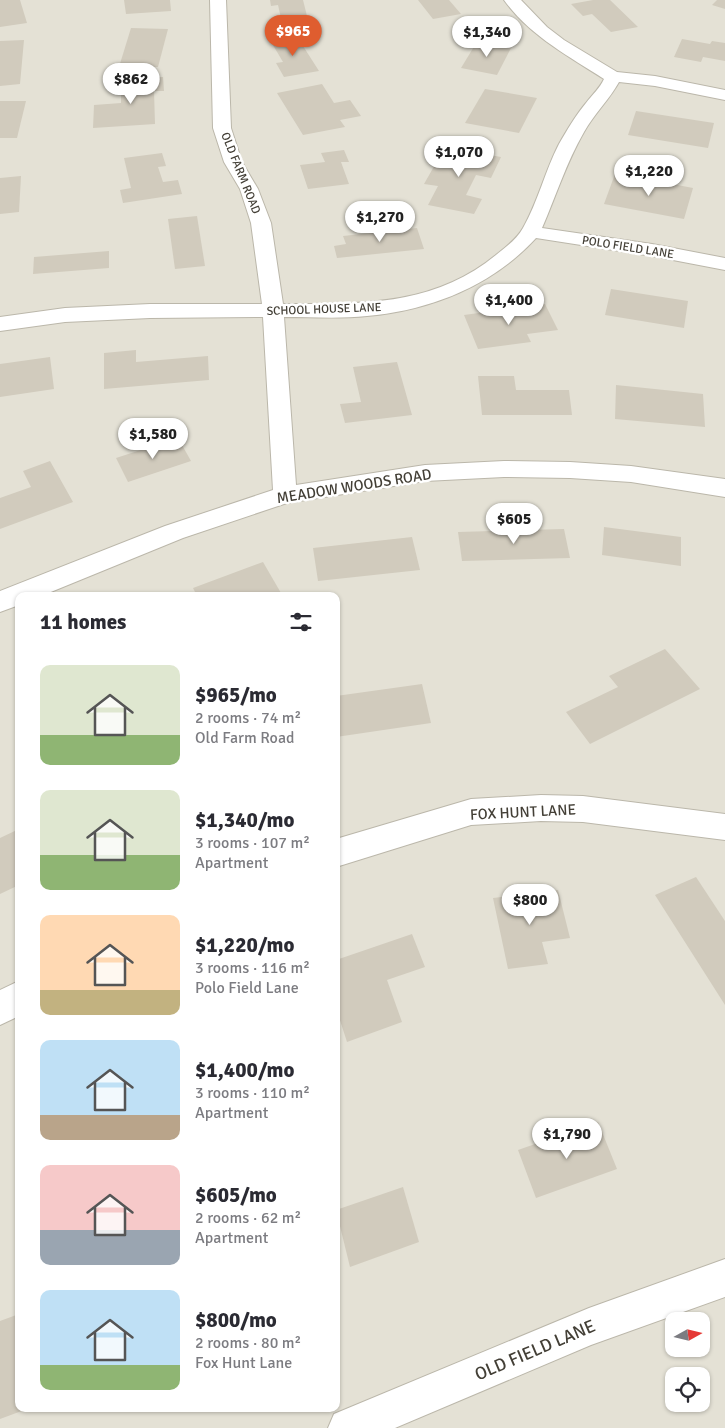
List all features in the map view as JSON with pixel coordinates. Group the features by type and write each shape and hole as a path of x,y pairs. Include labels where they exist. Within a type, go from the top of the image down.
{"street":[{"name":"OLD FARM ROAD","path":"218,0 222,128 233,162 249,189 261,223 271,285 271,311 285,495"},
{"path":"512,0 558,43 613,77 645,80 725,95"},
{"name":"SCHOOL HOUSE LANE","path":"0,324 65,316 150,311 366,310 392,307 430,298 474,280 494,268 531,232 566,149 588,111 609,88 613,77"},
{"name":"POLO FIELD LANE","path":"531,232 652,250 725,264"},
{"name":"MEADOW WOODS ROAD","path":"25,592 174,532 285,495 425,473 504,469 570,470 631,474 725,488"},
{"name":"MEADOW WOODS ROAD","path":"0,602 15,596"},
{"name":"FOX HUNT LANE","path":"340,852 471,812 541,808 583,809 721,828"},
{"path":"0,1009 15,1000"},
{"name":"OLD FIELD LANE","path":"348,1428 589,1327 725,1278"}],"shaded area":[{"path":"0,0 725,0 725,1428 0,1428"}],"building":[{"path":"0,0 20,0 27,23 0,27"},
{"path":"124,0 170,0 171,11 126,14"},
{"path":"270,0 303,0 307,16 281,18 278,5 271,6"},
{"path":"418,0 449,0 461,14 433,19"},
{"path":"593,0 610,0 638,27 611,32 592,14 583,16 571,4"},
{"path":"717,0 725,0 725,9 712,5"},
{"path":"131,28 168,29 158,67 119,67"},
{"path":"296,35 319,71 284,77 276,63 283,62 270,40"},
{"path":"682,39 710,44 712,41 725,43 725,61 703,57 701,62 674,57"},
{"path":"24,40 20,84 0,86 0,41"},
{"path":"478,40 511,48 497,75 461,68"},
{"path":"163,77 164,91 154,91 155,124 93,128 94,105 121,103 121,79"},
{"path":"322,84 334,103 350,100 361,116 340,120 345,127 303,135 277,93"},
{"path":"485,89 537,98 519,133 465,123"},
{"path":"0,101 26,101 17,138 0,138"},
{"path":"636,111 714,123 708,148 628,135"},
{"path":"445,147 501,157 491,178 476,175 466,195 482,199 474,214 428,205 438,186 424,184"},
{"path":"344,150 349,162 341,162 349,184 308,189 300,165 325,162 321,153"},
{"path":"162,153 166,166 158,167 163,182 178,180 182,194 123,203 120,190 131,188 124,158"},
{"path":"615,174 667,185 667,183 693,188 684,219 604,204"},
{"path":"21,176 19,212 0,214 0,178"},
{"path":"197,216 205,266 175,269 168,219"},
{"path":"417,228 424,249 337,258 334,246 346,244 343,236"},
{"path":"109,251 109,268 33,274 34,257"},
{"path":"611,289 688,301 684,328 605,315"},
{"path":"545,304 558,330 527,334 531,342 478,349 464,315"},
{"path":"136,350 136,362 208,356 209,380 104,389 104,353"},
{"path":"50,357 54,389 0,397 0,364"},
{"path":"397,362 412,415 345,423 340,404 361,402 353,367"},
{"path":"478,376 514,376 516,390 569,390 572,415 482,415"},
{"path":"616,385 703,394 705,427 615,419"},
{"path":"178,438 191,461 128,482 116,458"},
{"path":"50,461 73,502 0,529 0,498 31,487 23,471"},
{"path":"604,527 681,537 681,566 602,555"},
{"path":"564,529 570,558 462,561 458,532"},
{"path":"412,537 420,570 318,581 313,548"},
{"path":"263,562 280,592 195,592 193,588"},
{"path":"665,649 700,689 590,744 566,712 618,687 609,676"},
{"path":"422,684 431,723 340,736 340,695"},
{"path":"15,831 15,887 0,894 0,838"},
{"path":"696,877 725,921 725,1005 655,895"},
{"path":"558,890 570,938 542,942 548,964 508,969 493,898"},
{"path":"412,934 425,967 387,980 402,1022 347,1042 340,1020 340,959"},
{"path":"598,1122 617,1169 536,1198 518,1150"},
{"path":"403,1187 419,1242 350,1267 340,1226 340,1209"},
{"path":"15,1315 15,1412 19,1412 0,1419 0,1321"}]}
